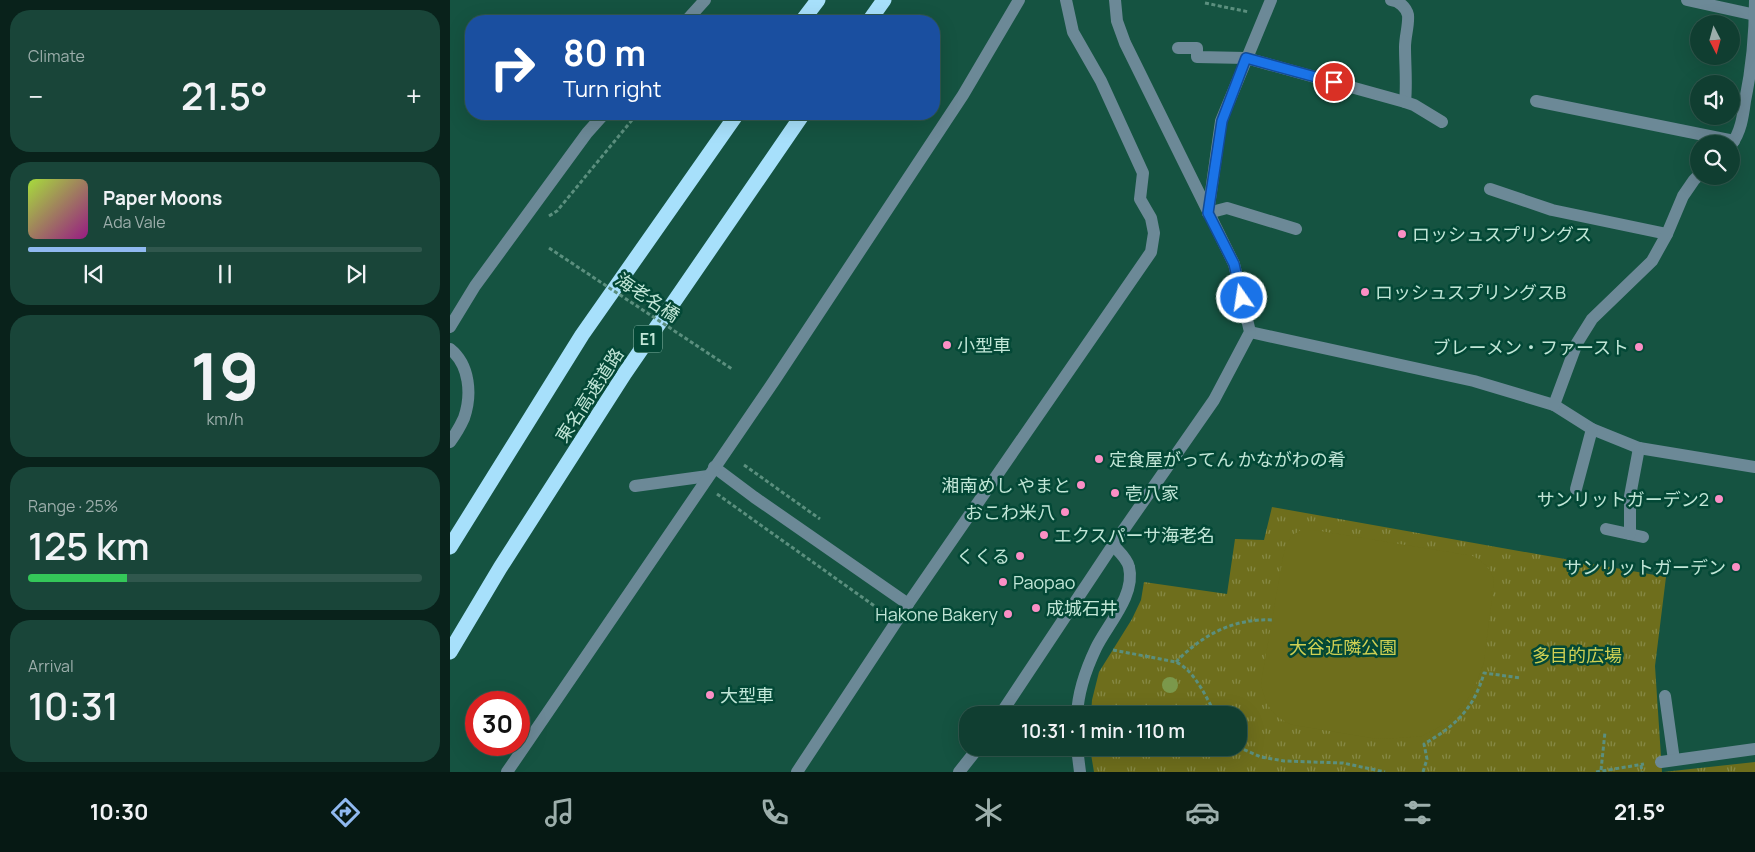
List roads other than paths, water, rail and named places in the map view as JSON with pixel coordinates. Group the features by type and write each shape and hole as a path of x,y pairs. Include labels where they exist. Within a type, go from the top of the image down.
{"highway":[{"path":"807,15 818,0"},
{"path":"873,15 884,0"},
{"name":"東名高速道路","path":"450,547 582,335 733,120"},
{"name":"東名高速道路","path":"450,652 500,568 625,373 799,120"}],"street":[{"path":"691,15 705,0"},
{"path":"507,772 774,381 958,104 1019,0"},
{"path":"796,772 908,604 1152,252 1154,233 1151,218 1140,199 1143,173 1101,81 1073,32 1066,0"},
{"path":"1006,706 1112,545 1214,400 1250,332 1234,264 1125,43 1117,21 1115,0"},
{"path":"1208,213 1222,121 1271,0"},
{"path":"1391,0 1397,1 1406,9 1408,16 1405,45 1407,83 1405,102"},
{"path":"1687,0 1755,15"},
{"path":"1737,135 1741,126 1753,68 1755,0"},
{"path":"1178,48 1197,48 1197,57 1246,58 1405,102 1414,105 1442,122"},
{"path":"1536,101 1695,135"},
{"path":"450,326 474,286 599,120"},
{"path":"1554,405 1576,343 1592,319 1652,261 1667,234 1683,196 1691,185"},
{"path":"1490,189 1552,210 1667,234"},
{"path":"1208,213 1227,208 1296,229"},
{"path":"1250,332 1474,381 1554,405 1592,429 1639,448 1755,467"},
{"path":"450,349 458,355 465,370 469,387 464,417 450,442"},
{"path":"1576,489 1592,429"},
{"path":"1630,534 1630,496 1639,448"},
{"path":"635,486 711,471 754,497 908,604"},
{"path":"1606,529 1644,537"},
{"path":"1079,706 1087,668 1097,645 1123,604 1130,577 1129,566 1112,545"},
{"path":"1665,696 1668,761 1755,749"},
{"path":"958,772 971,756"},
{"path":"1078,756 1080,772"}],"place":[{"name":"ロッシュスプリングス","path":"1402,234"},
{"name":"ロッシュスプリングスB","path":"1365,292"},
{"name":"小型車","path":"947,345"},
{"name":"ブレーメン・ファースト","path":"1639,347"},
{"name":"定食屋がってん かながわの肴","path":"1099,459"},
{"name":"湘南めし やまと","path":"1081,485"},
{"name":"壱八家","path":"1115,493"},
{"name":"サンリットガーデン2","path":"1719,499"},
{"name":"おこわ米八","path":"1065,512"},
{"name":"エクスパーサ海老名","path":"1044,535"},
{"name":"くくる","path":"1020,556"},
{"name":"サンリットガーデン","path":"1736,567"},
{"name":"Paopao","path":"1003,582"},
{"name":"成城石井","path":"1036,608"},
{"name":"Hakone Bakery","path":"1008,614"},
{"name":"大型車","path":"710,695"}],"park label":[{"name":"大谷近隣公園","path":"1343,647"},
{"name":"多目的広場","path":"1577,655"}]}
